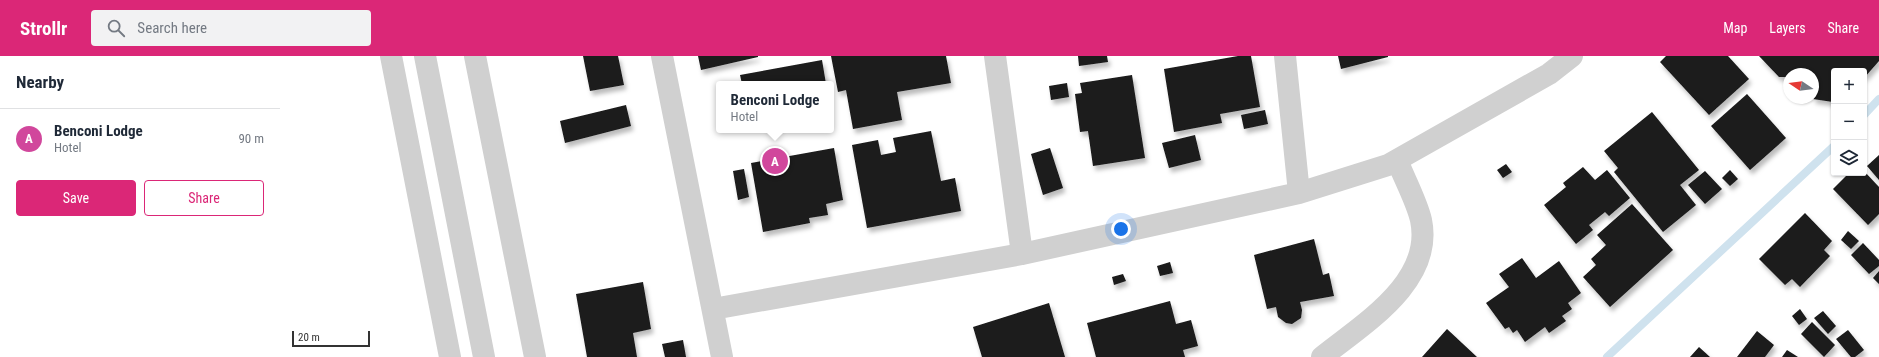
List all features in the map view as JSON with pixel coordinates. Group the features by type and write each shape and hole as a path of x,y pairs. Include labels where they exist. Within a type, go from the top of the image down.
{"street":[{"path":"391,56 450,357"},
{"path":"425,56 484,357"},
{"path":"475,56 535,357"},
{"path":"662,56 722,357"},
{"path":"995,56 1022,254"},
{"path":"1285,56 1299,193"},
{"path":"713,309 1022,254 1299,193 1388,165 1550,74 1572,56"},
{"path":"1322,357 1389,303 1415,269 1422,242 1421,219 1397,160"}],"building":[{"path":"583,56 618,56 624,85 590,91"},
{"path":"698,56 758,56 758,57 701,70"},
{"path":"831,56 946,56 951,83 897,92 902,120 853,129 846,90 838,92"},
{"path":"1078,56 1107,56 1108,62 1079,66"},
{"path":"1238,56 1251,56 1260,107 1220,114 1222,123 1174,132 1164,69"},
{"path":"1338,56 1388,56 1388,57 1341,69"},
{"path":"1666,56 1728,56 1749,79 1709,115 1660,62"},
{"path":"1759,56 1879,56 1879,61 1867,75 1867,68 1831,68 1831,102 1819,100 1819,68 1783,68 1783,77 1779,77"},
{"path":"822,60 826,81 741,81 740,75"},
{"path":"1132,75 1145,158 1093,166 1088,131 1080,132 1075,94 1082,93 1080,83"},
{"path":"1067,83 1069,97 1051,100 1049,86"},
{"path":"1747,94 1786,138 1750,170 1711,126"},
{"path":"626,105 631,126 565,143 560,121"},
{"path":"1265,110 1268,124 1244,129 1241,115"},
{"path":"1652,112 1699,170 1680,185 1696,205 1663,232 1614,172 1618,168 1604,151"},
{"path":"931,131 941,181 955,178 961,211 867,228 852,145 878,140 881,155 896,152 893,138"},
{"path":"1195,135 1201,160 1169,168 1162,143"},
{"path":"834,148 843,200 826,204 828,215 809,218 810,223 763,232 751,163"},
{"path":"1050,148 1063,188 1043,195 1031,154"},
{"path":"1879,155 1879,180 1867,166"},
{"path":"1506,164 1512,172 1503,178 1497,170"},
{"path":"1583,167 1595,180 1607,170 1630,198 1609,216 1605,212 1589,225 1593,230 1576,244 1544,205 1566,187 1563,183"},
{"path":"744,169 749,197 738,200 733,171"},
{"path":"1730,170 1738,179 1730,186 1722,178"},
{"path":"1705,171 1722,189 1705,204 1688,185"},
{"path":"1867,174 1879,187 1879,214 1868,225 1833,189 1846,176 1867,176"},
{"path":"1632,204 1673,250 1610,307 1583,277 1596,265 1591,259 1606,245 1597,235"},
{"path":"1805,213 1832,241 1824,250 1830,256 1800,287 1792,279 1785,285 1759,259"},
{"path":"1848,231 1859,241 1851,249 1841,240"},
{"path":"1314,239 1323,275 1329,273 1334,296 1300,302 1302,310 1301,318 1292,324 1286,323 1278,317 1276,307 1267,309 1254,255"},
{"path":"1863,243 1879,260 1879,266 1869,274 1851,255"},
{"path":"1522,258 1536,278 1559,261 1581,293 1568,303 1572,309 1562,316 1566,321 1549,333 1545,327 1525,342 1517,330 1513,333 1509,327 1505,329 1486,303 1509,287 1499,274"},
{"path":"1170,262 1173,273 1160,276 1157,266"},
{"path":"1879,271 1879,284 1873,278"},
{"path":"1123,274 1126,281 1114,285 1112,277"},
{"path":"643,282 651,329 633,333 637,357 587,357 576,294"},
{"path":"1170,301 1176,324 1191,320 1198,346 1183,350 1185,357 1096,357 1087,323"},
{"path":"1049,303 1065,357 982,357 973,327"},
{"path":"1800,309 1807,319 1799,325 1792,316"},
{"path":"1823,311 1836,326 1828,334 1814,318"},
{"path":"1812,322 1835,345 1824,357 1801,334"},
{"path":"1447,329 1477,357 1422,357"},
{"path":"1848,330 1864,350 1855,357 1851,357 1836,339"},
{"path":"1757,331 1774,345 1765,357 1737,357"},
{"path":"683,340 686,357 665,357 662,344"},
{"path":"1699,347 1710,357 1690,357"},
{"path":"1787,350 1798,357 1782,357"}],"waterway":[{"path":"1867,112 1879,99"},
{"path":"1607,357 1831,149"}],"place":[{"name":"Benconi Lodge","path":"775,161"}]}
